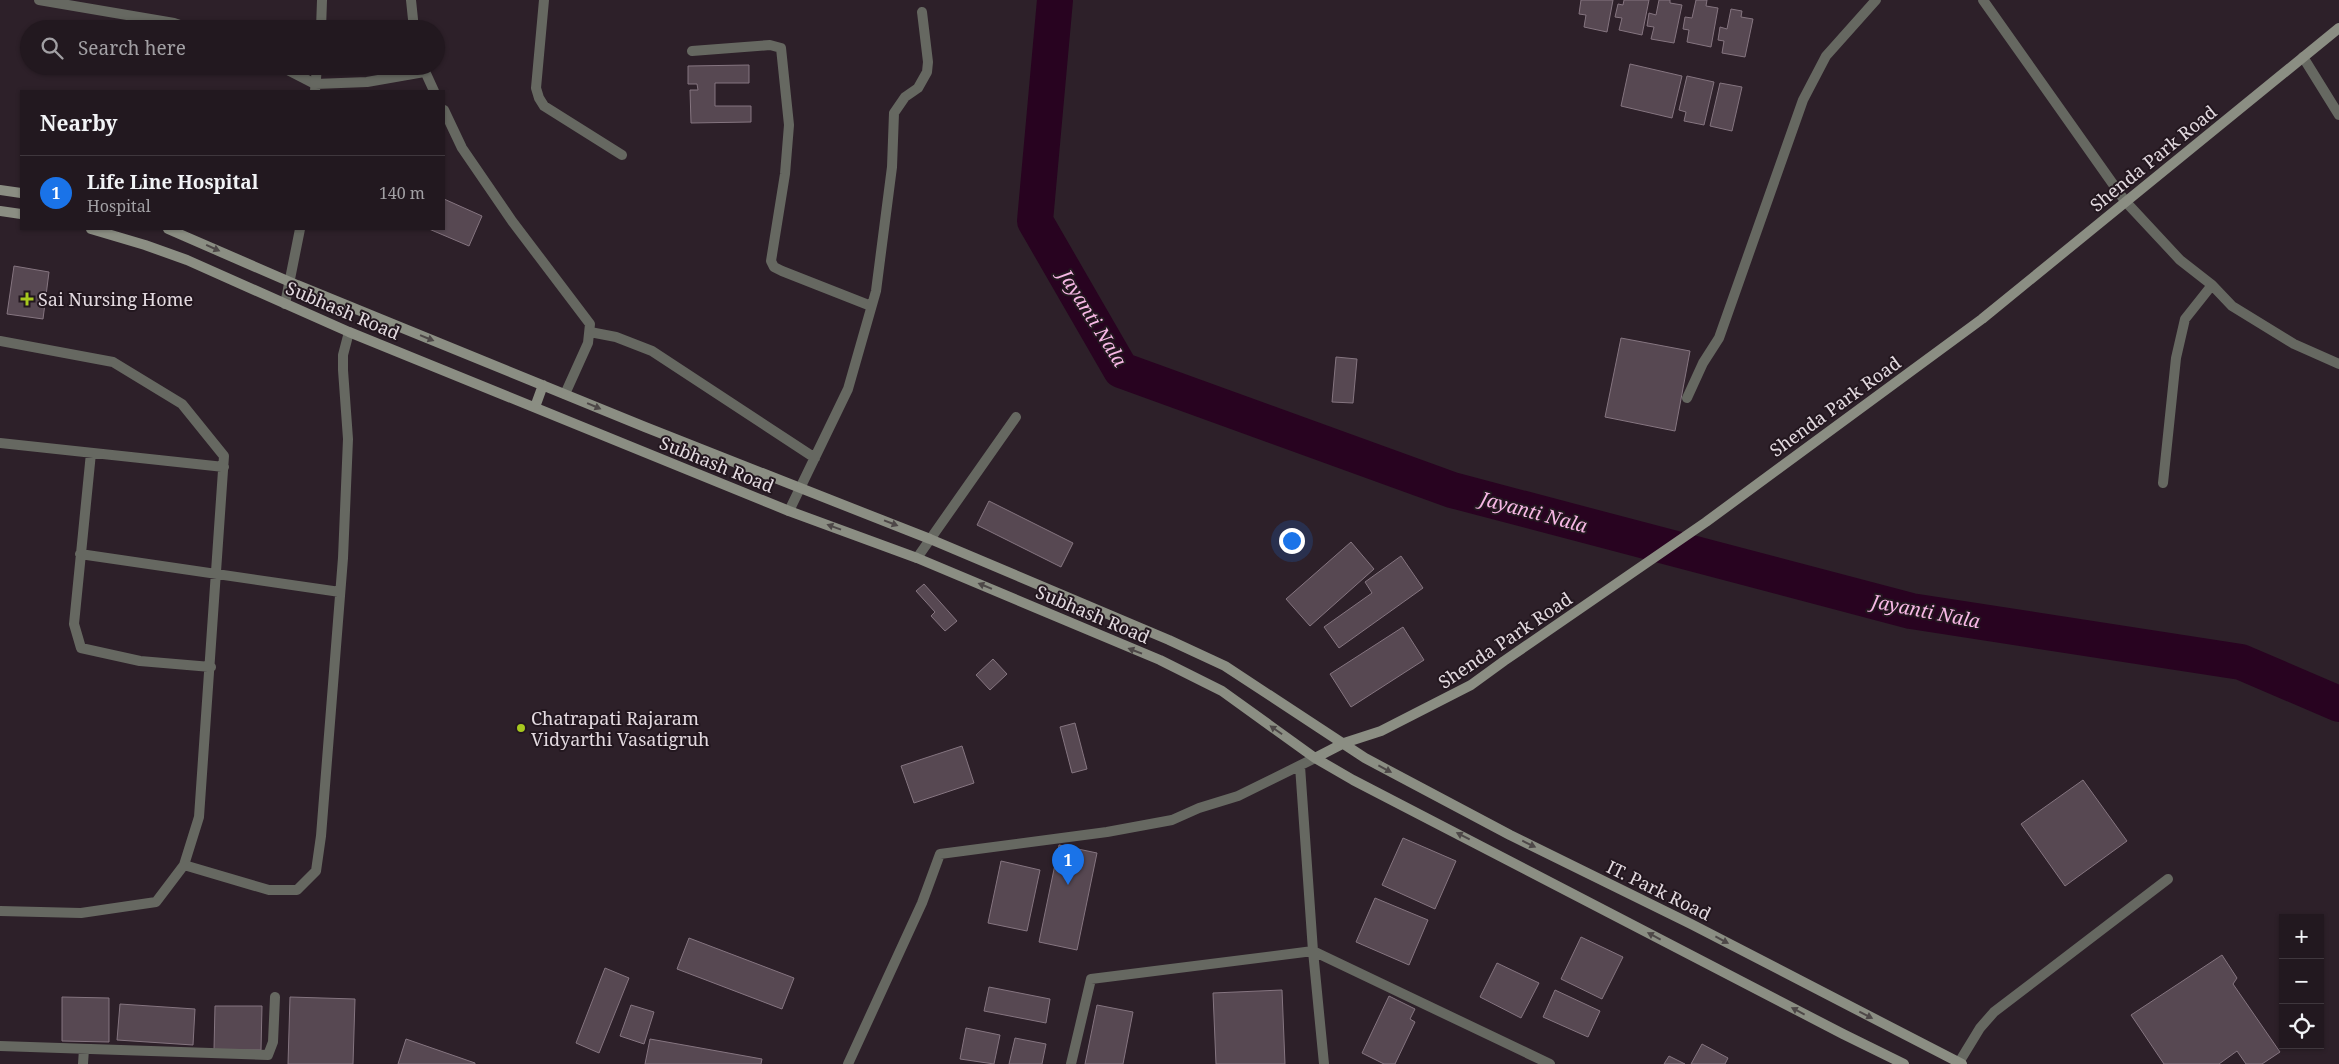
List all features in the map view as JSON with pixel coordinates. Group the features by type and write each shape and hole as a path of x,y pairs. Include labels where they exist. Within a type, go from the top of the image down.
{"main road":[{"name":"Shenda Park Road","path":"1315,758 1344,743 1381,731 1472,686 1504,660 1656,557 1982,319 2124,201 2339,28"},
{"path":"0,190 20,193"},
{"path":"0,211 20,214"},
{"name":"Subhash Road","path":"94,230 179,257 349,332 789,511 917,558 1160,660 1234,698 1315,758"},
{"name":"Subhash Road","path":"170,230 290,282 565,394 1062,593 1225,666 1344,743"},
{"path":"535,407 543,385"},
{"name":"IT. Park Road","path":"1344,743 1365,758 1510,835 1691,924 1960,1064"},
{"path":"1315,758 1842,1034 1904,1064"}],"street":[{"path":"39,0 68,2 159,20"},
{"path":"321,20 322,0"},
{"path":"411,0 413,20"},
{"path":"544,0 536,88 539,98 544,106 622,155"},
{"path":"1688,398 1703,363 1719,338 1803,100 1826,56 1876,0"},
{"path":"1984,0 2124,201 2180,260 2212,285 2232,306 2294,344 2339,364"},
{"path":"789,511 838,415 848,389 871,306 879,274 884,238 892,167 894,113 904,96 918,88 927,72 928,62 922,12"},
{"path":"692,51 770,45 781,48 788,125 785,174 771,261 774,267 782,271 871,306"},
{"path":"2304,57 2339,115"},
{"path":"295,75 315,87 367,82 398,75"},
{"path":"427,75 434,90"},
{"path":"445,112 462,148 512,221 590,324 590,332 565,394"},
{"path":"286,304 300,230"},
{"path":"2162,483 2176,358 2185,318 2212,285"},
{"path":"184,865 269,890 296,890 316,871 329,750 340,592 348,439 343,355 349,332"},
{"path":"590,332 616,337 652,351 815,458"},
{"path":"0,341 113,362 182,404 224,456 211,667 199,818 184,865 156,902 81,913 0,911"},
{"path":"917,558 1016,417"},
{"path":"0,443 224,467"},
{"path":"90,453 74,624 81,648 140,661 211,667"},
{"path":"80,554 340,592"},
{"path":"848,1064 922,903 940,854 1108,832 1172,820 1199,808 1238,796 1315,758"},
{"path":"1300,766 1313,951 1324,1064"},
{"path":"1960,1064 1980,1028 1994,1012 2168,879"},
{"path":"1071,1064 1091,980 1313,951 1550,1064"},
{"path":"0,1046 84,1049 252,1060 268,1055 271,1049 275,997"},
{"path":"83,1064 84,1049"}],"building":[{"path":"1581,0 1613,0 1607,32 1584,27 1586,15 1579,14"},
{"path":"1624,0 1649,0 1642,35 1619,30 1622,18 1615,17 1618,4 1623,5"},
{"path":"1659,0 1670,0 1670,3 1682,5 1674,43 1651,39 1654,27 1647,26 1649,13 1656,15"},
{"path":"1696,0 1707,0 1706,6 1718,8 1711,47 1687,42 1689,30 1683,29 1685,17 1692,18"},
{"path":"1731,9 1742,11 1741,17 1753,19 1745,57 1722,53 1724,41 1718,40 1720,27 1727,29"},
{"path":"1630,64 1682,76 1672,118 1621,106"},
{"path":"749,65 749,83 715,83 715,106 751,106 751,122 691,123 690,90 698,90 697,84 688,84 688,66"},
{"path":"1687,76 1714,82 1704,125 1684,121 1686,112 1679,110"},
{"path":"1720,83 1742,87 1732,131 1710,126"},
{"path":"445,199 482,216 469,246 431,230 445,230"},
{"path":"14,266 49,272 43,319 7,314"},
{"path":"1621,338 1690,351 1675,431 1605,417"},
{"path":"1336,357 1357,359 1353,403 1332,402"},
{"path":"989,501 1073,543 1061,567 977,525"},
{"path":"1351,542 1374,569 1310,626 1286,599"},
{"path":"1401,556 1423,588 1339,648 1324,627 1372,593 1365,582"},
{"path":"924,584 957,621 945,631 931,616 935,612 916,591"},
{"path":"1403,627 1424,660 1351,707 1330,674"},
{"path":"993,659 1007,674 990,690 976,675"},
{"path":"1075,723 1087,769 1072,773 1060,727"},
{"path":"962,746 974,783 914,803 901,766"},
{"path":"2083,780 2127,841 2065,886 2021,824"},
{"path":"1403,838 1456,861 1435,909 1382,885"},
{"path":"1059,845 1097,853 1077,950 1039,942"},
{"path":"1001,861 1040,870 1027,931 988,923"},
{"path":"1375,898 1428,920 1409,965 1356,942"},
{"path":"1581,937 1623,957 1602,999 1561,979"},
{"path":"689,938 794,978 782,1009 677,969"},
{"path":"2222,955 2237,978 2233,984 2280,1052 2262,1064 2246,1064 2237,1051 2219,1064 2164,1064 2131,1015"},
{"path":"1497,963 1539,983 1521,1018 1480,997"},
{"path":"605,968 629,978 599,1053 576,1043"},
{"path":"989,987 1050,999 1046,1023 984,1011"},
{"path":"1282,990 1285,1064 1216,1064 1213,993"},
{"path":"1555,990 1600,1011 1588,1037 1543,1017"},
{"path":"1389,996 1415,1009 1410,1019 1415,1022 1395,1064 1384,1064 1362,1053"},
{"path":"62,997 109,998 109,1042 62,1041"},
{"path":"290,997 355,999 353,1064 288,1064"},
{"path":"120,1004 195,1009 193,1045 117,1040"},
{"path":"631,1005 654,1012 644,1044 620,1036"},
{"path":"1097,1005 1133,1012 1123,1064 1085,1064"},
{"path":"215,1006 262,1006 261,1050 214,1050"},
{"path":"966,1028 1000,1035 994,1064 960,1059"},
{"path":"1015,1038 1046,1044 1042,1064 1009,1064"},
{"path":"406,1039 475,1063 475,1064 398,1064"},
{"path":"650,1039 762,1059 761,1064 645,1064"},
{"path":"1702,1044 1728,1058 1725,1064 1691,1064"},
{"path":"1669,1056 1685,1064 1664,1064"}],"waterway":[{"name":"Jayanti Nala","path":"1055,0 1035,221 1121,370 1452,490 1911,611 2241,662 2339,704"}],"place":[{"name":"Sai Nursing Home","path":"27,299"},
{"name":"Chatrapati Rajaram Vidyarthi Vasatigruh","path":"521,728"},
{"name":"Life Line Hospital","path":"1068,885"}]}
